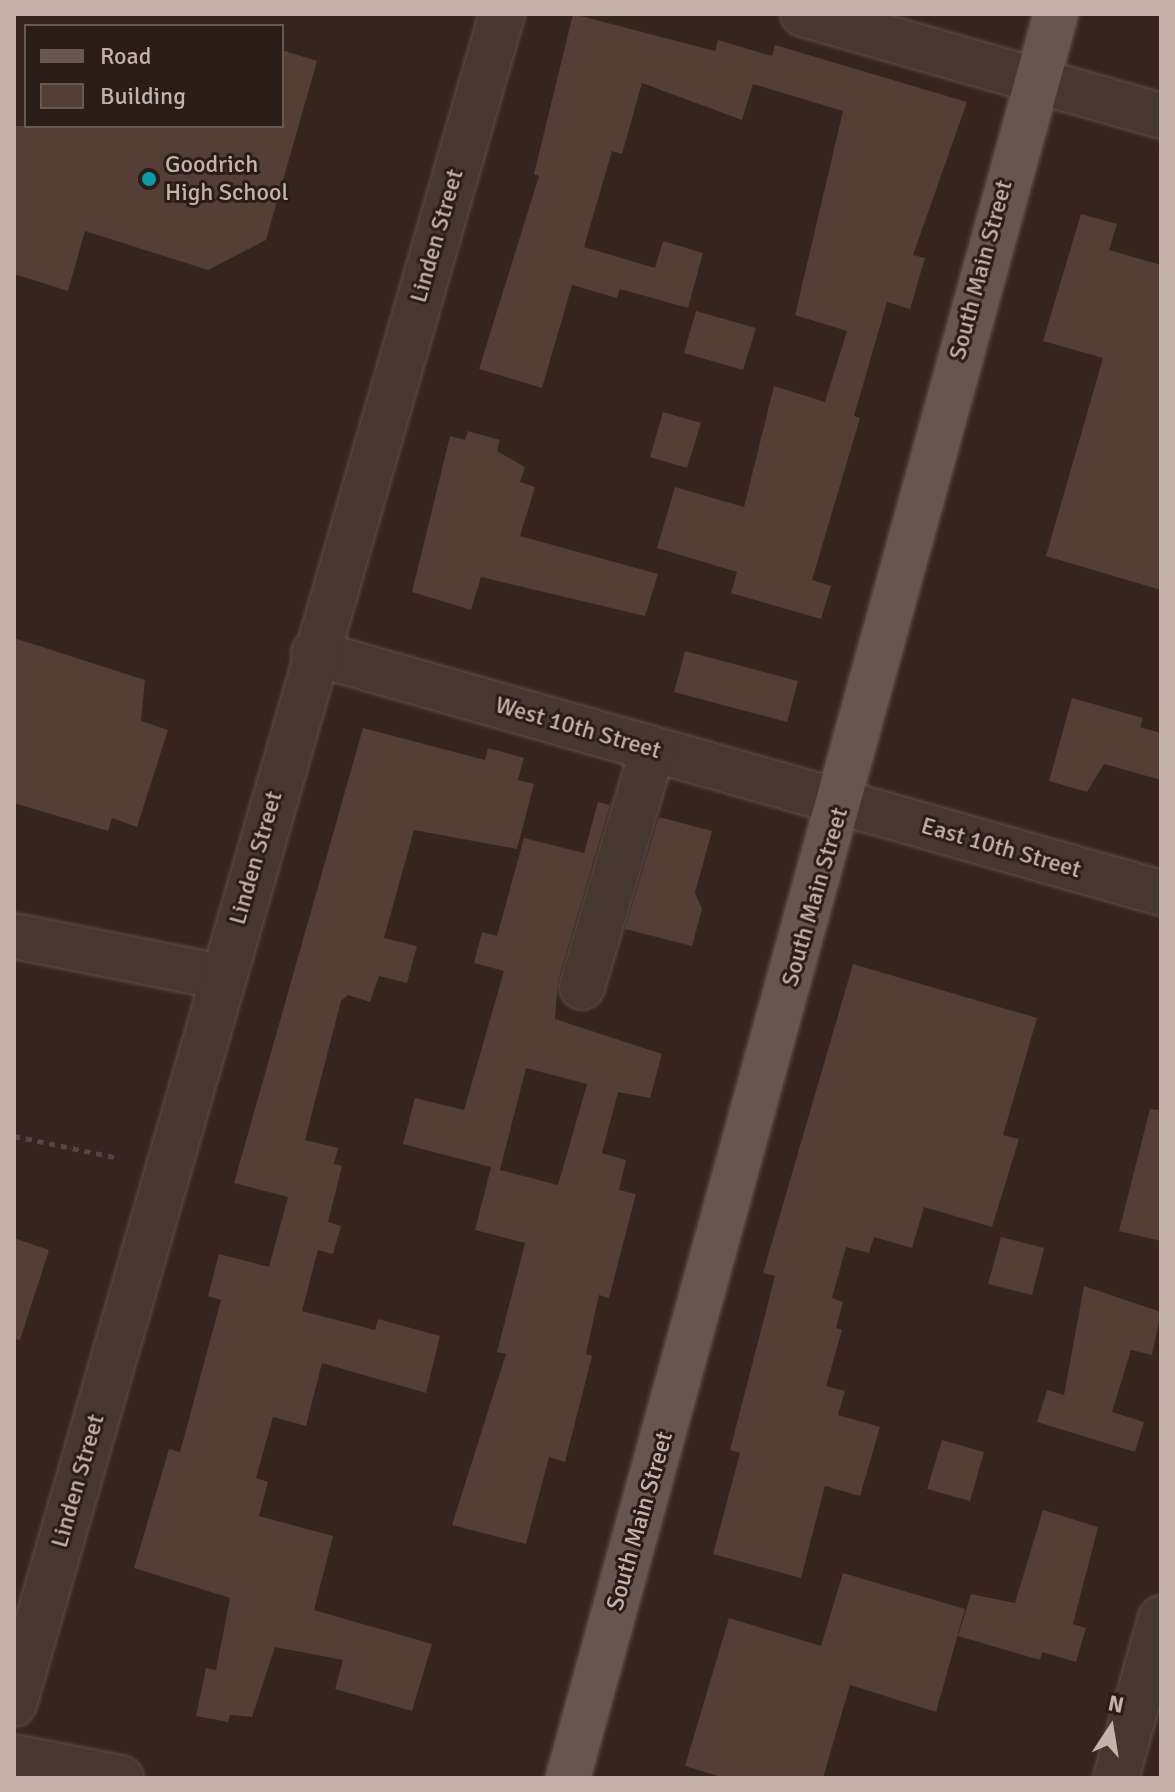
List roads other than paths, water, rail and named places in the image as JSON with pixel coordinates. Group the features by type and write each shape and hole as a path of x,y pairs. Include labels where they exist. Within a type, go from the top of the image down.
{"main road":[{"name":"South Main Street","path":"568,1778 841,802 1007,170 1038,81 1056,14"}],"street":[{"name":"Linden Street","path":"14,1704 314,653 502,14"},
{"path":"803,14 1161,116"},
{"name":"West 10th Street","path":"314,653 841,802"},
{"path":"582,987 653,749"},
{"name":"East 10th Street","path":"841,802 1161,893"},
{"path":"14,936 222,977"},
{"path":"1116,1778 1161,1618"},
{"path":"14,1757 121,1778"}],"place":[{"name":"Goodrich High School","path":"149,179"}]}
